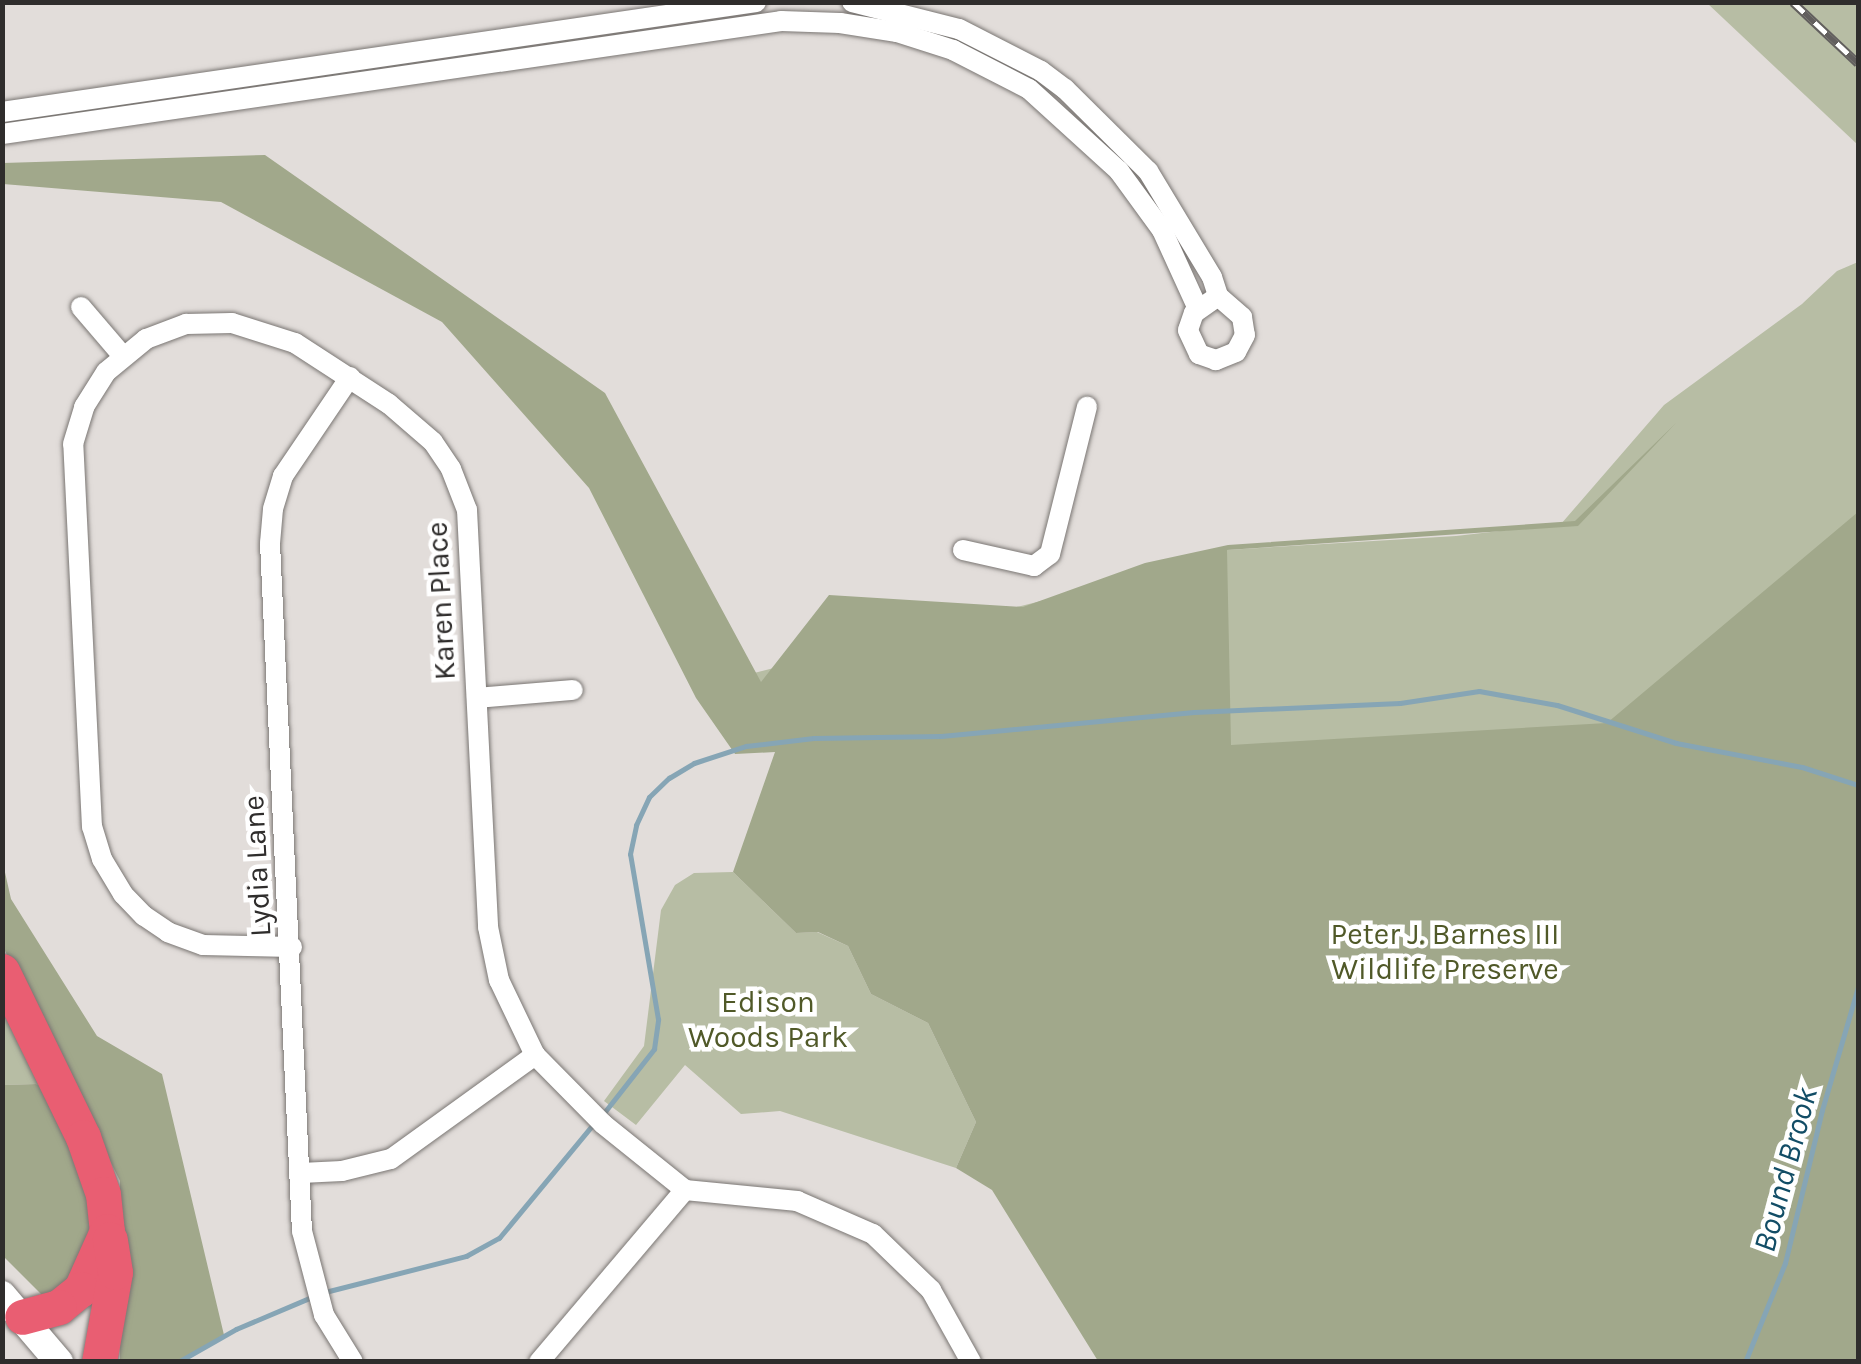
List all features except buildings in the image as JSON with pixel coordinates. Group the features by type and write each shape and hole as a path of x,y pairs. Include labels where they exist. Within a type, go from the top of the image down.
{"highway":[{"path":"2,971 83,1137 103,1194 114,1272 99,1362"},
{"path":"12,1306 59,1307 81,1289 107,1230"}],"main road":[{"path":"12,1306 58,1362"}],"street":[{"path":"2,112 79,104 756,2"},
{"path":"852,2 959,30 1053,80 1098,117 1148,171 1212,277 1218,296 1238,312 1245,325 1242,346 1227,358 1210,359 1193,347 1188,330 1198,309 1218,296"},
{"path":"2,134 782,22 840,23 897,32 952,50 1028,89 1119,170 1162,230 1198,309"},
{"path":"81,307 122,356"},
{"name":"Karen Place","path":"292,947 202,946 168,932 144,916 123,894 102,859 92,828 73,444 92,391 122,356 161,332 186,324 232,323 295,343 350,377 433,442 467,510 492,954 515,1019 535,1055 602,1124 685,1190"},
{"name":"Lydia Lane","path":"350,377 283,476 273,509 270,543 292,947 302,1230 313,1285 335,1336 353,1362"},
{"path":"963,550 1034,566 1050,554 1087,407"},
{"path":"477,698 573,690"},
{"path":"301,1174 391,1159 535,1055"},
{"path":"539,1362 685,1190 798,1201 873,1234 931,1290 971,1362"}],"green space":[{"path":"1707,3 1858,3 1858,145"},
{"name":"Peter J. Barnes III Wildlife Preserve","path":"265,155 605,393 761,682 829,595 1023,607 1145,563 1228,545 1575,521 1676,423 1578,526 1227,550 1231,745 1607,723 1858,512 1858,1361 1098,1361 992,1190 956,1168 976,1122 928,1023 871,994 848,946 818,932 796,933 733,872 775,752 735,754 696,698 589,488 442,322 221,202 3,184 3,163"},
{"name":"Peter J. Barnes III Wildlife Preserve","path":"1858,262 1858,1361 1116,1361 754,673 1161,571 1227,563 1227,550 1456,536 1561,524 1664,405 1802,304 1837,271"},
{"path":"2,859 11,899 97,1036 162,1074 224,1335 183,1361 120,1361 120,1181 3,947"},
{"name":"Edison Woods Park","path":"733,872 796,933 817,932 848,946 871,994 928,1023 976,1122 956,1168 780,1111 741,1114 685,1065 636,1125 604,1101 644,1046 661,910 675,885 694,873"},
{"path":"2,996 52,1090 36,1084 3,1085"},
{"path":"36,1084 52,1090 87,1170 96,1235 72,1278 45,1298 3,1256 3,1085"}],"waterway":[{"path":"603,1114 654,1049 658,1019 630,854 636,825 649,797 669,778 694,763 746,746 814,738 941,736 1194,712 1400,703 1479,691 1557,705 1676,743 1802,767 1858,785"},
{"name":"Bound Brook","path":"1745,1362 1785,1263 1822,1110 1858,987"},
{"path":"325,1292 466,1256 499,1238 595,1122"},
{"path":"178,1362 236,1329 314,1296"}],"railway":[{"path":"1793,2 1858,63"}]}
